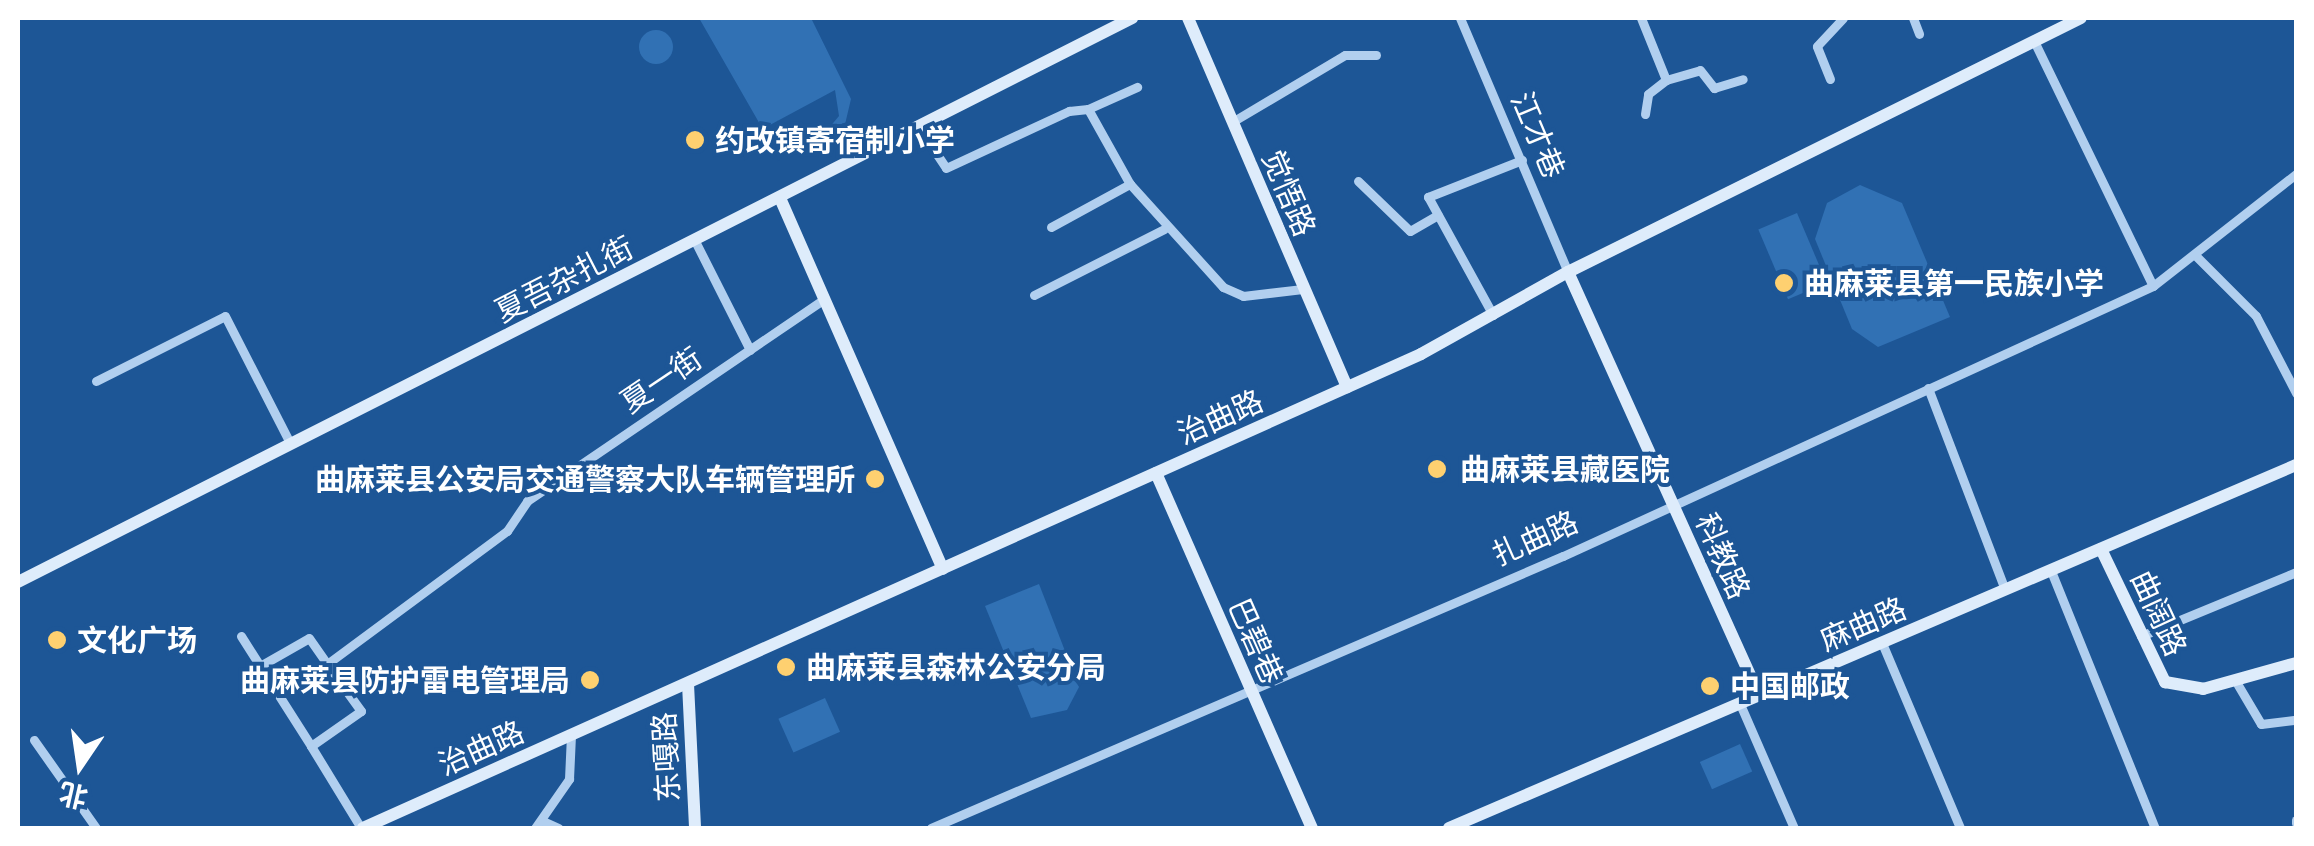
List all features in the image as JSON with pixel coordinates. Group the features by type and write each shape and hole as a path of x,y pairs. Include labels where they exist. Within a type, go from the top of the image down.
{"main road":[{"name":"夏吾杂扎街","path":"18,582 1132,18"},
{"name":"觉悟路","path":"1188,18 1347,387"},
{"name":"治曲路","path":"362,828 1347,387 1493,316 1568,272 2081,18"},
{"path":"780,198 943,568"},
{"name":"科教路","path":"1568,272 1759,696"},
{"name":"麻曲路","path":"1449,828 2296,465"},
{"name":"巴碧巷","path":"1156,473 1312,828"},
{"name":"曲阔路","path":"2101,549 2165,682 2180,690 2296,663"},
{"name":"东嘎路","path":"688,684 695,828"}],"street":[{"name":"江才巷","path":"1460,18 1568,272"},
{"path":"1641,18 1666,80"},
{"path":"1830,79 1817,46 1843,18"},
{"path":"1913,18 1919,34"},
{"path":"2034,42 2154,286"},
{"path":"1232,122 1345,55 1376,55"},
{"path":"1644,114 1648,94 1666,80 1700,70 1714,88 1743,78"},
{"path":"918,126 946,168 1070,111 1088,110 1136,87"},
{"path":"1088,110 1130,184 1164,229 1233,292 1303,289"},
{"path":"1493,316 1428,197 1522,160"},
{"name":"扎曲路","path":"931,828 2154,286 2197,256 2296,174"},
{"path":"1358,182 1410,230 1438,215"},
{"path":"1052,227 1130,184"},
{"path":"1034,296 1164,229"},
{"path":"695,240 750,350"},
{"path":"2197,256 2256,316 2296,393"},
{"name":"夏一街","path":"327,664 507,532 527,502 823,300"},
{"path":"96,380 224,316 290,443"},
{"path":"1928,388 2005,590"},
{"path":"2051,571 2156,828"},
{"path":"2141,636 2296,572"},
{"path":"241,636 362,828"},
{"path":"260,666 309,638 361,710 311,746"},
{"path":"1882,643 1960,828"},
{"path":"2235,680 2262,724 2296,720"},
{"path":"1740,704 1794,828"},
{"path":"558,828 539,825 568,779 572,735"},
{"path":"34,740 96,828"}],"shaded area":[{"path":"699,18 811,18 851,99 842,137 809,156 773,147","holes":["835,90 839,116 818,141 792,144 768,126"]},
{"path":"656,30 668,35 673,47 668,59 656,64 644,59 639,47 644,35"},
{"path":"1860,185 1902,203 1950,317 1878,347 1852,329 1815,239 1827,203"},
{"path":"1797,213 1827,283 1788,299 1758,229"},
{"path":"1039,584 1079,687 1067,710 1031,718 985,606"},
{"path":"825,698 840,732 793,753 778,719"},
{"path":"1740,744 1752,771 1712,789 1700,762"}],"place":[{"name":"约改镇寄宿制小学","path":"695,140"},
{"name":"曲麻莱县第一民族小学","path":"1784,283"},
{"name":"曲麻莱县藏医院","path":"1437,469"},
{"name":"曲麻莱县公安局交通警察大队车辆管理所","path":"875,479"},
{"name":"文化广场","path":"57,640"},
{"name":"曲麻莱县森林公安分局","path":"786,667"},
{"name":"曲麻莱县防护雷电管理局","path":"590,680"},
{"name":"中国邮政","path":"1710,686"}]}
